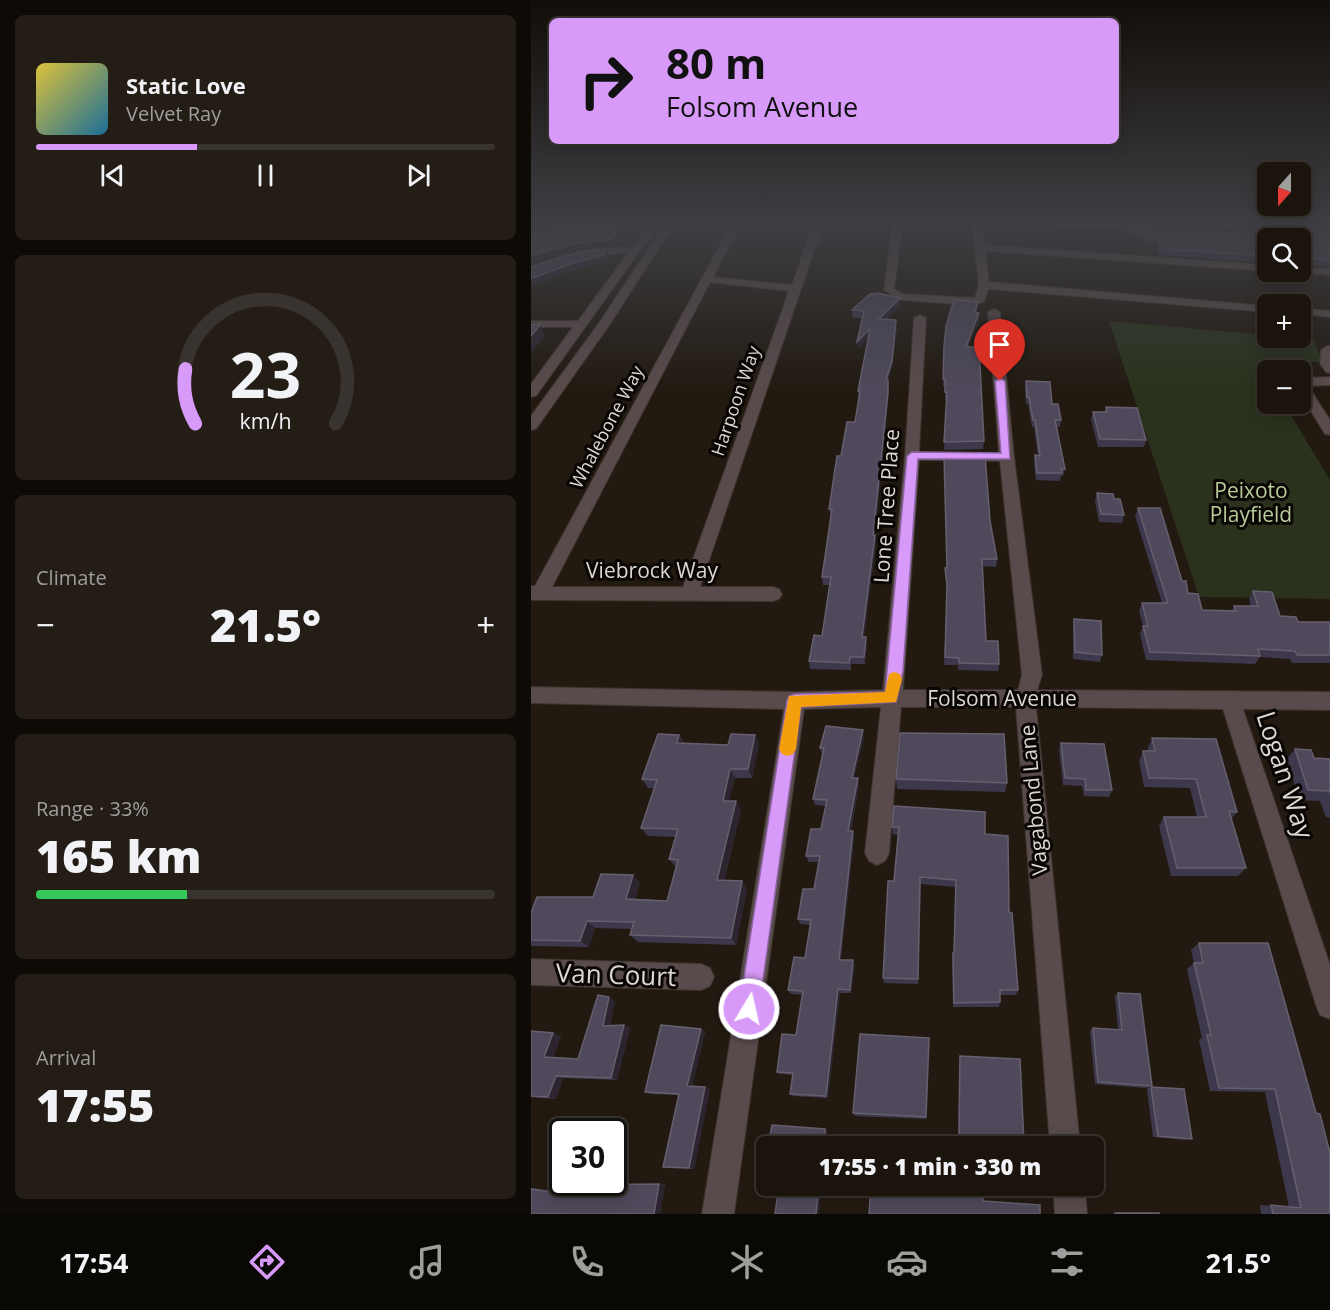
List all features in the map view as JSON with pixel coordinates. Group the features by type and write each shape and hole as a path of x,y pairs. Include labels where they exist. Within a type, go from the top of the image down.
{"street":[{"path":"531,393 616,278"},
{"path":"531,426 634,278"},
{"name":"Harpoon Way","path":"689,594 798,278"},
{"path":"891,278 889,290 901,297 972,302 981,300 983,278"},
{"path":"707,279 794,288"},
{"name":"Whalebone Way","path":"535,593 707,279"},
{"path":"984,285 1257,308"},
{"name":"Vagabond Lane","path":"994,312 1007,457 1032,675 1025,699 1064,1136"},
{"path":"1311,312 1330,314"},
{"name":"Lone Tree Place","path":"877,853 895,672 920,318"},
{"path":"531,324 582,324"},
{"path":"1330,350 1327,350 1326,364 1330,369"},
{"path":"1311,382 1330,381"},
{"path":"1311,400 1330,431"},
{"path":"912,456 1007,457"},
{"name":"Viebrock Way","path":"535,593 773,594"},
{"name":"Folsom Avenue","path":"531,695 795,701 891,698 1330,701"},
{"name":"Logan Way","path":"1230,700 1330,1005"},
{"path":"718,1214 795,701"},
{"name":"Van Court","path":"531,972 701,977"},
{"path":"1070,1196 1071,1214"}],"green space":[{"name":"Peixoto Playfield","path":"1109,321 1257,334 1257,348 1311,348 1311,339 1314,339 1322,362 1257,360 1257,414 1290,414 1330,480 1330,599 1199,597"}],"building":[{"path":"878,293 900,298 879,319 896,320 892,361 886,380 888,380 888,393 873,535 875,535 862,637 866,637 864,657 850,657 849,663 809,661 814,635 822,636 831,577 822,577 837,456 841,456 847,422 855,422 860,391 858,391 870,329 857,342 864,311 852,310 870,294"},
{"path":"954,300 978,302 975,312 979,313 966,347 979,347 984,441 944,442 947,392 945,392 945,379 943,379 944,347 946,326"},
{"path":"531,325 540,325 531,336"},
{"path":"1026,381 1050,382 1052,404 1058,404 1061,420 1055,420 1065,469 1061,469 1062,473 1037,473 1035,455 1040,456 1035,420 1033,420 1029,397 1027,397"},
{"path":"1106,407 1137,408 1146,440 1100,439 1093,412 1107,412"},
{"path":"944,455 985,455 990,521 997,559 982,559 986,641 998,641 999,664 959,663 959,658 945,657 947,584 945,568 947,568"},
{"path":"1097,493 1113,494 1114,499 1120,499 1124,515 1101,514"},
{"path":"1138,508 1160,508 1182,581 1186,581 1188,593 1198,594 1202,610 1236,611 1234,606 1258,606 1253,591 1272,592 1280,616 1296,617 1298,622 1330,622 1330,655 1297,655 1295,651 1258,649 1260,656 1150,652 1143,626 1148,626 1142,603 1168,603"},
{"path":"1074,619 1101,621 1102,655 1075,652"},
{"path":"826,726 863,730 852,778 858,778 848,831 853,831 839,960 853,960 850,990 838,989 826,1096 790,1094 793,1073 777,1072 782,1034 796,1035 803,991 788,990 794,957 805,958 811,920 798,919 803,889 814,889 820,856 806,856 811,829 821,829 827,800 813,799 824,748 820,748"},
{"path":"900,733 1004,734 1007,783 896,779"},
{"path":"658,734 679,735 677,743 728,745 731,734 755,735 748,769 730,769 723,801 736,801 717,880 742,881 731,938 630,935 634,922 587,921 580,941 531,940 531,913 537,897 593,897 601,874 633,875 626,899 667,901 678,860 669,859 678,829 641,828 657,780 642,779"},
{"path":"1152,738 1216,739 1237,812 1229,811 1246,868 1177,868 1164,817 1206,817 1196,779 1149,778 1143,751 1155,751"},
{"path":"1061,743 1104,744 1112,790 1086,790 1085,779 1065,778"},
{"path":"1295,749 1311,750 1314,758 1330,759 1330,793 1329,791 1308,790"},
{"path":"894,806 985,812 985,834 1008,836 1009,912 1012,913 1018,990 1000,990 1000,1002 954,1003 953,953 956,880 920,877 918,979 883,978 888,881 894,881 899,827 892,827"},
{"path":"1199,943 1268,943 1316,1113 1320,1114 1330,1153 1330,1214 1273,1214 1271,1205 1301,1208 1275,1089 1219,1088 1207,1035 1211,1035 1194,963 1203,963"},
{"path":"1118,993 1140,994 1152,1086 1098,1082 1093,1028 1122,1030"},
{"path":"598,995 609,997 603,1026 624,1025 611,1078 556,1076 548,1097 531,1096 531,1031 553,1033 544,1057 578,1059"},
{"path":"661,1025 701,1029 687,1086 705,1087 689,1168 663,1167 679,1094 645,1092"},
{"path":"860,1034 929,1038 926,1117 853,1113"},
{"path":"960,1056 1020,1059 1024,1136 959,1136"},
{"path":"1151,1087 1184,1089 1192,1139 1158,1136"},
{"path":"772,1125 825,1129 825,1136 770,1136"},
{"path":"627,1184 659,1184 654,1214 531,1214 531,1189 549,1192 549,1196 627,1196"},
{"path":"777,1196 818,1196 816,1214 775,1214"},
{"path":"870,1196 983,1196 983,1201 1040,1205 1040,1214 869,1214"},
{"path":"1159,1213 1159,1214 1115,1214"}],"slow traffic":[{"path":"787,749 795,701 891,698 894,679"}],"route":[{"path":"749,1009 795,701 891,698 912,456 1007,457 1000,381"}]}
